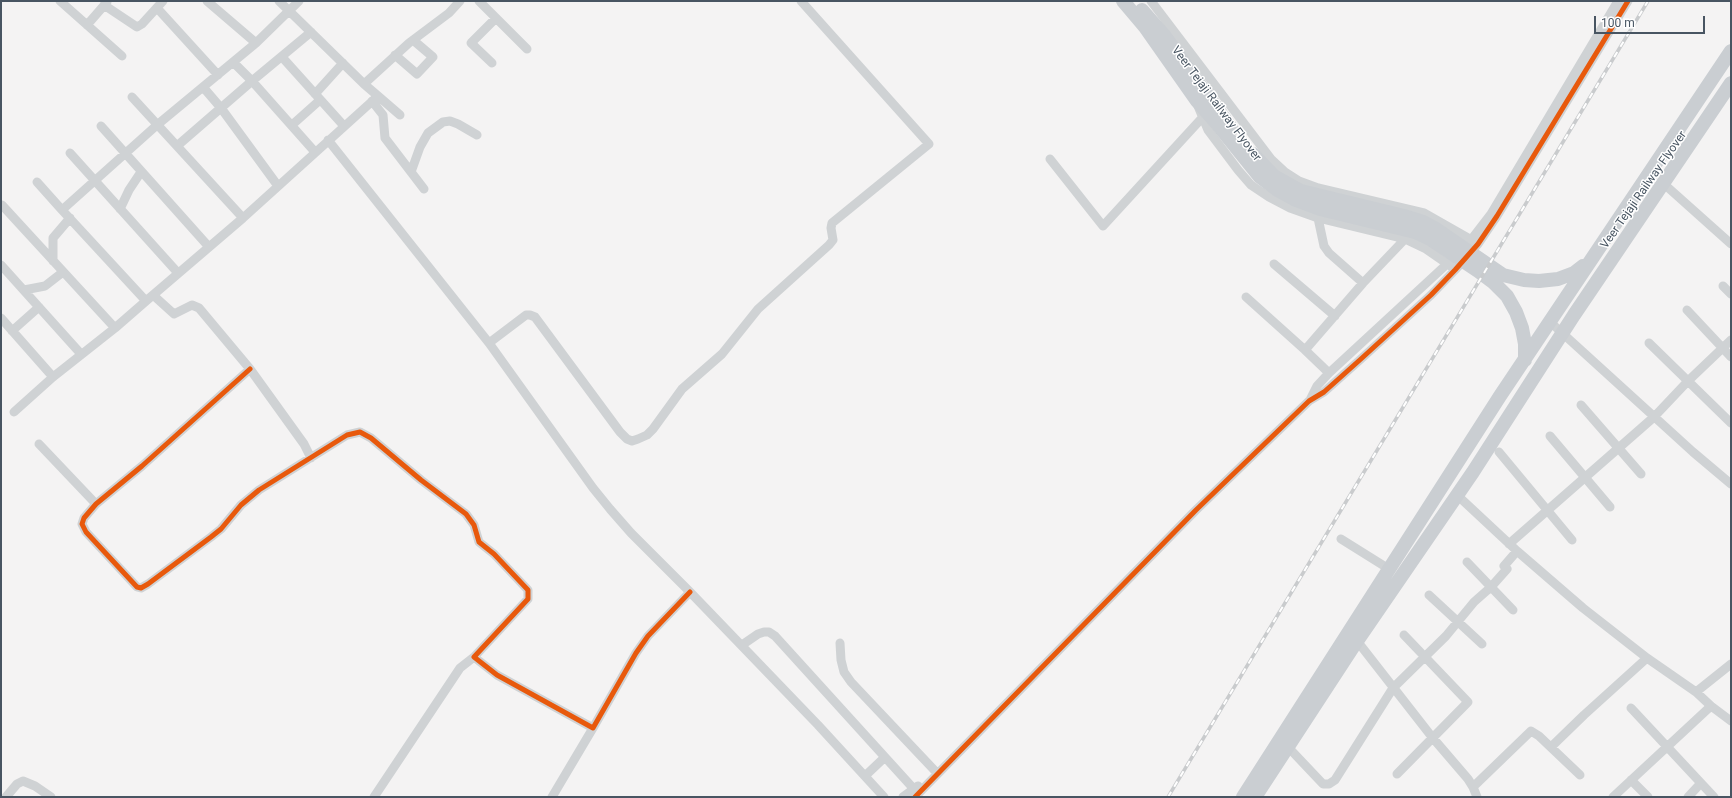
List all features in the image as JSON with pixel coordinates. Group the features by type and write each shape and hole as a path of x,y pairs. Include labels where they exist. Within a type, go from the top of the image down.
{"main road":[{"path":"1123,1 1145,27 1197,101 1260,177 1276,189 1296,200 1320,208 1415,232 1430,239 1494,283 1507,296 1516,312 1522,328 1525,344 1525,367 1515,393 1393,570 1370,600 1353,636 1288,747 1255,797"},
{"name":"Veer Tejaji Railway Flyover","path":"1134,1 1164,35 1244,144 1262,165 1274,176 1301,190 1423,222 1436,229 1503,275 1524,280 1539,281 1558,279 1574,273 1599,255 1731,62"},
{"path":"1142,1 1145,27"},
{"path":"1387,598 1393,570 1549,321 1731,50"},
{"path":"1243,797 1353,636 1387,598 1457,495 1562,333 1731,83"}],"street":[{"path":"60,1 122,56"},
{"path":"207,1 256,43"},
{"path":"279,1 364,84 375,98 383,115 385,138 424,189"},
{"path":"62,210 157,125 256,43 299,1"},
{"path":"364,84 395,55 449,13 460,1"},
{"path":"479,1 527,49"},
{"path":"489,343 526,315 530,314 535,317 626,439 632,441 647,435 682,390 722,354 758,309 829,246 833,240 831,228 832,223 929,144 801,1"},
{"path":"1151,1 1271,159 1285,172 1299,181 1318,188 1424,213 1475,242"},
{"path":"903,797 914,793 937,773 1196,510 1309,401 1324,392 1431,296 1456,270 1518,183 1598,41 1618,1"},
{"path":"1598,41 1628,1"},
{"path":"87,25 106,3 137,27 142,24 160,4 218,74"},
{"path":"492,63 471,43 496,18"},
{"path":"177,146 311,32"},
{"path":"395,55 417,74 433,57 413,40"},
{"path":"282,57 344,126"},
{"path":"233,62 315,152"},
{"path":"292,125 317,97 343,63"},
{"path":"203,87 221,108 278,186"},
{"path":"132,97 243,218"},
{"path":"375,98 400,115"},
{"path":"14,412 53,377 115,328 243,218 375,98"},
{"path":"1197,101 1202,118 1208,130 1234,165 1251,185 1269,197 1290,208 1318,218 1405,239 1426,250 1456,270"},
{"path":"1050,159 1103,226 1202,118"},
{"path":"411,172 420,147 428,133 443,122 450,121 458,124 477,135"},
{"path":"101,126 209,247"},
{"path":"328,140 489,343 593,488 610,509 631,533 742,646 884,797"},
{"path":"70,153 178,273"},
{"path":"120,209 129,190 141,172"},
{"path":"37,182 62,210 150,298 174,314 192,305 196,306 250,370 301,439 311,458"},
{"path":"1664,184 1731,244"},
{"path":"2,205 115,328"},
{"path":"53,261 52,238 70,218"},
{"path":"1318,218 1324,246 1329,253 1363,284"},
{"path":"1305,350 1405,239"},
{"path":"1309,401 1317,386 1329,372 1447,264 1475,242"},
{"path":"1274,264 1335,316"},
{"path":"1,265 81,354"},
{"path":"24,290 44,286 63,272"},
{"path":"1723,286 1731,294"},
{"path":"1246,297 1329,372"},
{"path":"12,331 39,307"},
{"path":"1687,310 1731,357"},
{"path":"1,318 53,377"},
{"path":"1549,321 1654,417 1731,484"},
{"path":"1509,544 1654,417 1688,381 1731,340"},
{"path":"1649,343 1731,423"},
{"path":"250,370 142,466 96,504 84,518 82,524 83,528 137,588 141,588 216,533 241,505 259,490 347,435 360,432 365,434 472,520 479,542 526,587 529,593 528,598 474,657 460,668 374,797"},
{"path":"1582,405 1641,474"},
{"path":"1550,436 1610,507"},
{"path":"39,444 96,504"},
{"path":"1499,452 1572,540"},
{"path":"1457,495 1509,544 1583,608 1647,658 1696,692 1711,706 1731,721"},
{"path":"1341,539 1393,570"},
{"path":"1288,747 1323,784 1329,784 1335,780 1393,688 1458,622 1474,602 1491,587 1507,569 1504,566 1517,551"},
{"path":"1467,562 1513,610"},
{"path":"552,797 636,653 648,636 690,592"},
{"path":"1429,595 1482,644"},
{"path":"742,646 764,632 769,632 775,636 861,730 914,793"},
{"path":"1397,774 1468,702 1404,635"},
{"path":"1353,636 1432,738 1473,787 1477,797"},
{"path":"840,643 841,660 844,672 851,682 937,773"},
{"path":"474,657 497,674 593,728"},
{"path":"1551,747 1647,658"},
{"path":"1696,692 1731,664"},
{"path":"1613,797 1711,706"},
{"path":"1631,708 1714,797"},
{"path":"1473,787 1531,731 1539,736 1580,775"},
{"path":"865,776 884,758"},
{"path":"1631,780 1648,797"},
{"path":"6,797 17,784 23,781 36,786 51,797"},
{"path":"1688,797 1702,783"}],"railway":[{"path":"1168,797 1648,1"}],"cycle path":[{"path":"915,797 1196,510 1309,401 1324,392 1362,358 1431,295 1455,270 1478,244 1497,216 1628,1"},
{"path":"250,369 142,466 96,504 84,518 82,524 86,532 137,587 141,588 148,584 211,537 221,529 241,505 259,490 347,435 360,432 371,438 421,480 466,514 474,525 479,542 494,554 528,590 528,599 474,657 497,675 593,728 636,653 648,636 690,592"}]}
